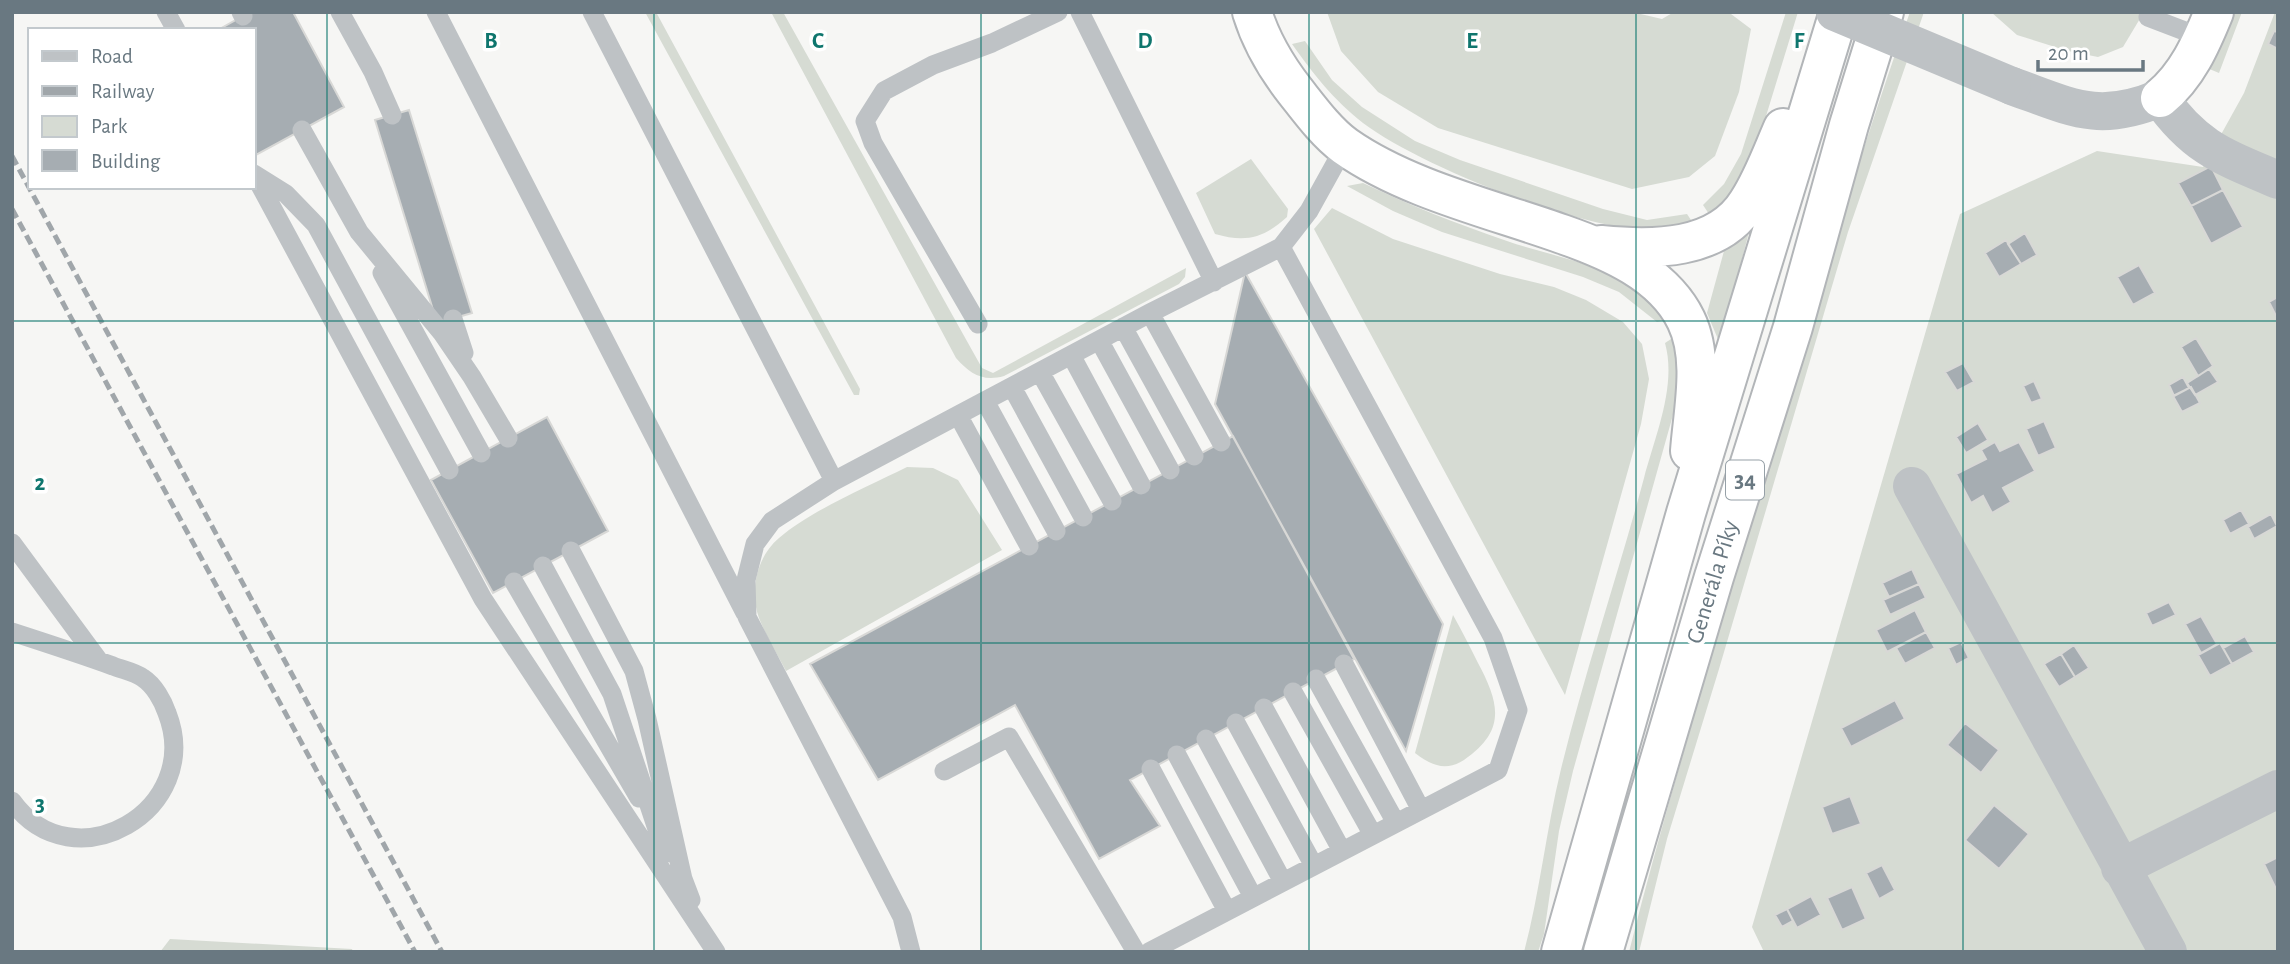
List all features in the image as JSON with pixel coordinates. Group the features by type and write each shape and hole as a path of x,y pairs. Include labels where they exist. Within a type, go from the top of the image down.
{"highway":[{"path":"1252,12 1279,71 1315,117 1345,146 1411,183 1588,243 1632,264 1665,292 1685,318 1692,338 1696,366 1686,513"},
{"path":"1588,243 1641,249 1674,245 1711,237 1730,223 1748,204 1837,12"},
{"name":"Generála Píky","path":"1561,950 1686,513 1837,12"},
{"name":"Generála Píky","path":"1604,950 1714,577 1793,327 1849,125 1884,12"},
{"path":"2160,98 2183,75 2208,25"}],"street":[{"path":"1837,12 2012,86 2085,110 2113,112 2139,107 2160,98 2177,122 2194,138 2217,153 2278,180"},
{"path":"1912,486 2168,952"},
{"path":"2120,868 2278,789"}],"lane":[{"path":"166,12 175,28"},
{"path":"341,12 392,115"},
{"path":"436,12 902,917 911,952"},
{"path":"592,12 834,481"},
{"path":"978,324 873,143 865,121 884,91 933,65 992,43 1058,12"},
{"path":"1080,12 1214,282"},
{"path":"2147,17 2208,25"},
{"path":"302,130 481,453"},
{"path":"747,617 746,580 755,544 772,521 834,481 1098,340 1281,247 1309,211 1345,146"},
{"path":"256,175 286,194 316,225 449,470"},
{"path":"256,178 483,598 710,944"},
{"path":"359,232 442,333 472,377 508,439"},
{"path":"1149,952 1498,770 1518,710 1493,638 1281,247"},
{"path":"1150,313 1221,442"},
{"path":"453,319 472,377"},
{"path":"1124,327 1194,456"},
{"path":"1098,340 1170,470"},
{"path":"1071,355 1142,485"},
{"path":"1040,372 1112,501"},
{"path":"1012,387 1083,517"},
{"path":"985,401 1056,531"},
{"path":"958,415 1029,546"},
{"path":"12,543 99,661"},
{"path":"571,551 634,671 648,719 683,879"},
{"path":"543,566 612,694 657,829"},
{"path":"514,582 657,829 683,879 710,944"},
{"path":"12,632 144,678 162,701 173,727 174,746 167,783 152,807 129,825 103,836 74,837 46,830 22,814 12,801"},
{"path":"1344,664 1421,810"},
{"path":"1316,679 1396,823"},
{"path":"1293,692 1373,835"},
{"path":"1264,708 1342,851"},
{"path":"1236,723 1314,866"},
{"path":"944,771 1009,737 1136,952"},
{"path":"1206,739 1283,882"},
{"path":"1177,755 1253,897"},
{"path":"1151,769 1227,911"}],"green space":[{"path":"645,12 656,12 860,389 859,395 854,395"},
{"path":"771,12 783,12 982,368 993,373 1186,268 1185,277 1179,284 1004,376 990,378 972,372 956,358"},
{"path":"1327,12 1632,12 1662,19 1674,12 1724,12 1751,29 1739,92 1715,156 1689,177 1632,189 1438,128 1378,92 1341,51"},
{"path":"1786,12 1798,12 1755,152 1739,183 1725,201 1709,214 1703,205 1724,184 1741,154"},
{"path":"1910,12 1924,12 1848,232 1667,839 1639,952 1629,952 1675,783 1812,318 1849,195"},
{"path":"1991,12 2144,12 2123,47 2098,57 2017,35"},
{"path":"2231,12 2242,12 2219,73 2207,68"},
{"path":"2275,12 2278,12 2278,952 1764,952 1752,927 1960,214 2097,151 2203,167 2244,93"},
{"path":"1305,41 1332,80 1362,107 1415,141 1460,160 1603,209 1647,220 1687,214 1693,223 1667,230 1636,229 1597,222 1510,196 1425,159 1390,141 1342,105 1292,44"},
{"path":"1251,159 1288,209 1287,217 1270,230 1254,237 1236,238 1215,234 1196,193"},
{"path":"1363,183 1470,228 1606,272 1640,292 1666,320 1657,322 1619,292 1583,277 1442,232 1393,211 1347,186"},
{"path":"1332,208 1393,239 1500,274 1554,287 1586,300 1623,322 1642,344 1649,379 1641,424 1565,695 1314,229"},
{"path":"1749,232 1720,344 1707,313 1724,251"},
{"path":"1674,337 1679,360 1680,390 1573,771 1559,831 1544,934 1538,952 1524,952 1561,769 1659,428 1667,394 1668,359 1665,343"},
{"path":"907,467 933,468 958,480 1002,550 786,671 756,608 755,586 765,554 779,538 807,518"},
{"path":"1453,615 1491,691 1495,716 1493,727 1478,749 1457,764 1438,766 1415,753"},
{"path":"170,939 352,949 353,952 160,952"}],"building":[{"path":"250,12 293,12 344,107 256,155 256,28 222,28"},
{"path":"2274,31 2278,32 2278,49 2268,44"},
{"path":"409,110 472,313 437,323 375,120"},
{"path":"2211,166 2223,190 2191,206 2178,183"},
{"path":"2223,190 2243,227 2211,244 2191,206"},
{"path":"2025,233 2037,255 2021,264 2008,244"},
{"path":"2006,240 2021,264 1999,277 1985,253"},
{"path":"2139,265 2155,293 2133,305 2117,277"},
{"path":"1245,272 1443,624 1406,751 1215,404"},
{"path":"2278,297 2278,318 2277,318 2269,302"},
{"path":"2196,338 2213,366 2198,376 2181,347"},
{"path":"1963,363 1974,382 1957,391 1945,372"},
{"path":"2209,369 2218,382 2195,395 2187,383"},
{"path":"2183,377 2189,388 2174,396 2169,385"},
{"path":"2034,381 2042,399 2031,403 2023,386"},
{"path":"2191,387 2200,403 2182,412 2173,396"},
{"path":"547,417 608,531 493,593 431,480"},
{"path":"2044,421 2056,448 2038,456 2026,429"},
{"path":"1978,423 1988,440 1966,453 1956,437"},
{"path":"1233,436 1354,659 1130,780 1160,826 1099,859 1015,705 878,780 810,664"},
{"path":"1995,442 2000,451 2019,442 2035,471 2003,488 2011,502 1992,513 1983,496 1971,503 1956,474 1986,459 1981,450"},
{"path":"2241,510 2249,524 2230,534 2223,520"},
{"path":"2271,514 2277,526 2254,539 2248,527"},
{"path":"1912,569 1919,584 1889,597 1882,583"},
{"path":"1919,584 1926,598 1890,615 1883,600"},
{"path":"2169,602 2176,615 2152,626 2146,613"},
{"path":"1915,610 1926,632 1887,652 1876,630"},
{"path":"2201,616 2217,644 2201,653 2185,624"},
{"path":"1926,632 1935,648 1905,664 1896,648"},
{"path":"2245,636 2254,652 2232,664 2223,648"},
{"path":"1961,642 1969,658 1956,665 1948,648"},
{"path":"2220,643 2232,664 2210,676 2198,655"},
{"path":"2074,645 2089,668 2075,677 2061,654"},
{"path":"2061,654 2075,677 2059,687 2044,664"},
{"path":"1895,700 1905,719 1851,747 1841,728"},
{"path":"1965,723 1999,750 1981,773 1947,745"},
{"path":"1850,796 1861,824 1832,834 1822,807"},
{"path":"1994,805 2029,834 1999,869 1965,840"},
{"path":"2278,857 2278,890 2277,891 2264,864"},
{"path":"1882,865 1895,890 1879,899 1866,873"},
{"path":"1852,887 1866,919 1842,930 1827,898"},
{"path":"1811,896 1821,915 1797,928 1787,909"},
{"path":"1787,909 1793,921 1782,927 1775,915"}],"railway":[{"path":"12,156 28,186"},
{"path":"30,189 442,952"},
{"path":"12,209 415,952"}]}
